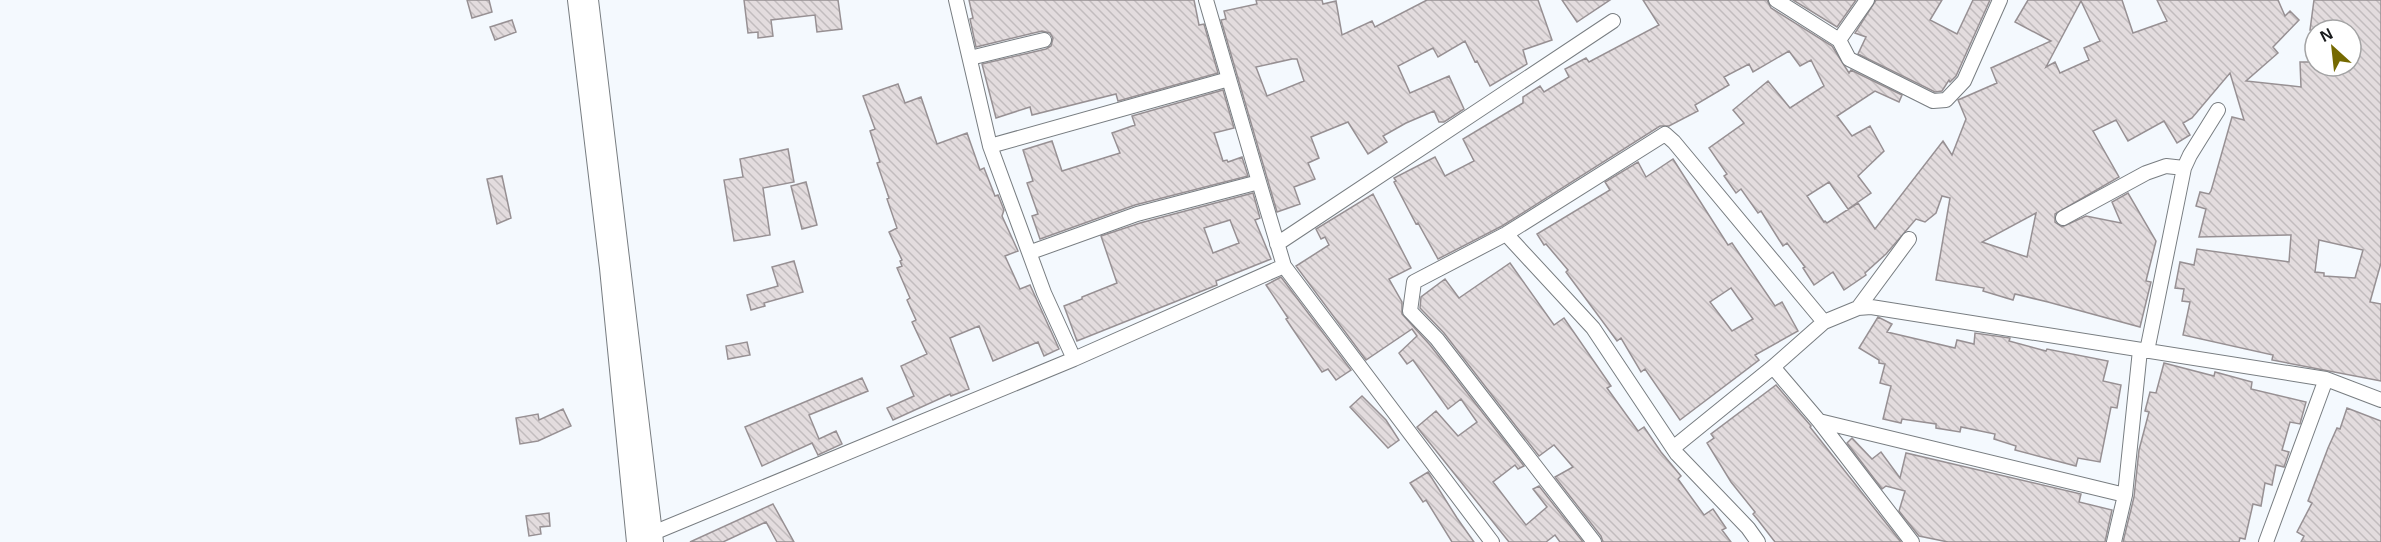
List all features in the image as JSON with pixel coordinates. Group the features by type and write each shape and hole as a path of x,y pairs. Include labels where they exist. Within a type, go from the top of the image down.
{"street":[{"path":"577,0 609,268 636,542"},
{"path":"589,0 654,538 1074,359 1284,266"},
{"path":"956,0 990,146 1044,292 1074,359"},
{"path":"1206,0 1284,266 1492,542"},
{"path":"1776,0 1839,40 1849,59 1933,101 1946,100 1964,81 2000,0"},
{"path":"1839,40 1867,0"},
{"path":"1277,244 1613,21"},
{"path":"970,58 1044,40"},
{"path":"990,146 1229,79"},
{"path":"2114,542 2125,495 2144,351 2184,168 2218,110"},
{"path":"1594,542 1437,339 1410,311 1414,282 1506,234 1665,134 1824,322"},
{"path":"2063,218 2146,173 2166,166 2184,168"},
{"path":"1030,252 1137,214 1259,182"},
{"path":"1506,234 1593,328 1673,448 1748,528 1758,542"},
{"path":"1858,308 1909,239"},
{"path":"1673,448 1773,367 1824,322 1858,308 1872,307 2326,379 2381,400"},
{"path":"1773,367 1819,421 1912,542"},
{"path":"2266,542 2326,379"},
{"path":"1819,421 2125,495"}],"building":[{"path":"467,0 489,0 492,12 472,18"},
{"path":"744,0 838,0 842,29 817,32 815,15 771,20 773,36 758,38 758,32 748,33"},
{"path":"969,0 1194,0 1199,25 1204,24 1218,73 1118,101 1116,94 1032,115 1030,107 996,118 982,64 1046,49 1051,46 1053,38 1050,33 1042,31 976,47 970,19 973,18"},
{"path":"1256,0 1322,0 1323,4 1336,1 1342,35 1372,21 1375,27 1427,0 1538,0 1552,40 1523,50 1527,64 1490,86 1465,41 1438,57 1433,48 1398,66 1410,93 1449,76 1464,109 1444,122 1439,122 1434,111 1406,123 1383,136 1387,142 1368,154 1348,122 1311,137 1319,158 1308,163 1315,179 1294,187 1300,204 1277,212 1221,20 1226,19 1224,11 1257,4","holes":["1297,59 1304,81 1267,96 1256,67"]},
{"path":"1562,0 1610,0 1577,22"},
{"path":"1643,0 1767,0 1771,8 1832,46 1849,73 1851,70 1902,95 1899,102 1875,91 1837,116 1852,136 1870,126 1884,151 1858,176 1871,193 1848,209 1829,182 1807,196 1824,222 1827,223 1858,203 1875,229 1943,141 1952,155 1966,119 1958,100 1997,83 1991,68 2051,41 2015,22 2028,0 2122,0 2133,33 2167,21 2157,0 2278,0 2285,16 2290,11 2299,20 2273,47 2278,53 2246,81 2301,87 2300,62 2303,62 2303,78 2363,78 2363,18 2312,18 2314,0 2381,0 2381,263 2370,302 2381,304 2381,381 2272,360 2273,355 2183,335 2190,302 2182,301 2184,289 2175,288 2180,262 2194,265 2197,249 2289,262 2291,235 2199,237 2206,209 2196,206 2200,192 2209,194 2211,191 2232,117 2244,120 2230,73 2192,118 2183,123 2190,135 2177,143 2164,121 2128,141 2116,120 2093,131 2119,177 2055,214 2055,222 2062,227 2086,216 2121,223 2112,202 2128,193 2156,241 2146,281 2151,282 2140,327 2015,294 2013,300 1983,291 1984,288 1936,280 1950,198 1942,196 1936,213 1925,222 1916,219 1886,254 1865,273 1866,275 1844,290 1833,272 1814,285 1803,268 1805,267 1787,243 1783,246 1761,211 1758,213 1741,189 1736,193 1724,176 1727,174 1709,148 1744,123 1733,110 1768,81 1790,108 1824,86 1811,60 1800,66 1789,51 1753,72 1749,64 1724,77 1729,85 1695,105 1698,111 1669,126 1660,126 1502,226 1438,259 1418,223 1416,224 1394,178 1435,157 1445,176 1474,161 1463,139 1523,103 1523,97 1540,86 1544,92 1569,77 1565,69 1586,58 1589,62 1659,25","holes":["2081,1 2100,41 2084,48 2089,60 2060,73 2055,62 2046,67","2036,213 2027,257 1982,242","2319,240 2363,250 2355,278 2324,276 2324,273 2315,272"]},
{"path":"1793,0 1856,0 1837,27"},
{"path":"1876,0 1942,0 1930,20 1957,34 1973,0 1990,0 1956,76 1950,82 1949,80 1942,91 1935,92 1858,54 1866,37 1855,33"},
{"path":"512,20 516,32 495,40 490,27"},
{"path":"898,84 905,103 921,97 937,144 967,133 980,170 984,168 995,196 998,195 1004,210 1002,216 1018,251 1005,256 1020,289 1030,285 1059,349 1044,356 1038,342 993,361 979,326 950,338 969,389 951,396 950,394 893,420 887,408 914,396 901,366 927,354 912,322 916,320 907,300 910,298 897,268 902,266 900,261 902,260 889,232 897,228 877,163 880,162 870,131 875,129 863,96"},
{"path":"1223,90 1234,128 1214,133 1223,161 1228,162 1242,157 1248,176 1135,205 1040,239 1032,216 1038,214 1027,183 1033,181 1023,150 1052,141 1062,171 1120,153 1112,133 1135,125 1132,116"},
{"path":"788,149 794,182 763,188 770,235 734,241 724,180 743,177 740,159"},
{"path":"1673,159 1728,245 1732,243 1775,306 1782,302 1798,331 1755,355 1759,360 1680,420 1645,369 1641,372 1621,338 1617,341 1566,272 1568,270 1546,244 1544,245 1537,234 1610,190 1605,182 1638,162 1646,177","holes":["1731,288 1753,319 1732,331 1710,302"]},
{"path":"502,176 511,218 497,224 487,179"},
{"path":"806,182 817,225 802,229 791,186"},
{"path":"1253,193 1260,218 1255,220 1271,259 1216,281 1217,285 1077,341 1064,306 1117,283 1101,236 1140,223","holes":["1230,220 1239,243 1213,253 1204,228"]},
{"path":"1373,194 1411,268 1389,279 1402,302 1402,314 1430,345 1524,466 1518,469 1515,465 1493,482 1526,525 1547,507 1533,489 1539,486 1583,542 1560,542 1555,535 1546,542 1509,542 1417,427 1436,411 1458,436 1477,422 1461,399 1448,409 1413,360 1407,364 1399,353 1417,336 1412,329 1366,360 1296,266 1329,245 1325,237 1321,239 1316,229"},
{"path":"794,261 803,292 764,303 765,306 751,310 747,295 778,286 772,267"},
{"path":"1510,263 1554,325 1564,318 1611,386 1607,388 1638,431 1644,427 1681,476 1678,479 1704,515 1713,509 1726,528 1722,530 1731,542 1603,542 1601,536 1555,477 1573,467 1554,445 1539,456 1444,333 1420,308 1421,297 1445,279 1459,298"},
{"path":"1281,277 1351,370 1336,380 1328,369 1322,372 1266,285"},
{"path":"1878,317 1892,324 1887,332 1955,348 1957,340 1974,344 1975,333 2010,338 2009,341 2046,351 2047,349 2108,361 2103,381 2121,385 2117,408 2111,407 2100,462 2078,458 2076,466 2015,450 2016,446 1994,439 1995,434 1961,427 1960,432 1936,428 1936,424 1902,419 1901,423 1883,419 1891,386 1880,383 1885,364 1879,363 1879,360 1859,348"},
{"path":"747,342 750,355 728,359 726,346"},
{"path":"2164,363 2214,376 2215,372 2252,382 2251,389 2306,402 2300,424 2290,422 2282,450 2289,452 2284,467 2276,465 2272,485 2265,483 2261,506 2253,504 2245,539 2240,538 2239,542 2123,542 2134,497 2139,450 2149,412 2145,411 2150,392 2156,393"},
{"path":"862,378 868,391 809,415 819,439 836,431 842,444 818,455 812,443 762,466 745,427"},
{"path":"1776,385 1811,426 1901,542 1775,542 1731,482 1707,443 1714,438 1711,434"},
{"path":"1362,396 1386,420 1399,440 1388,448 1350,407"},
{"path":"2347,408 2381,421 2381,542 2301,542 2304,536 2297,532 2312,503 2308,501 2328,448 2337,428 2340,429"},
{"path":"563,409 571,426 538,441 520,444 516,418 538,414 539,420"},
{"path":"1852,438 1872,459 1881,452 1900,478 1906,453 2081,494 2079,502 2112,510 2105,542 1948,542 1919,536 1899,511 1905,491 1886,486 1882,489 1847,443"},
{"path":"1428,472 1474,542 1452,542 1426,500 1423,502 1410,483"},
{"path":"773,504 794,542 777,542 766,522 723,542 690,542"},
{"path":"549,513 550,526 540,527 541,534 529,536 526,516"}]}
